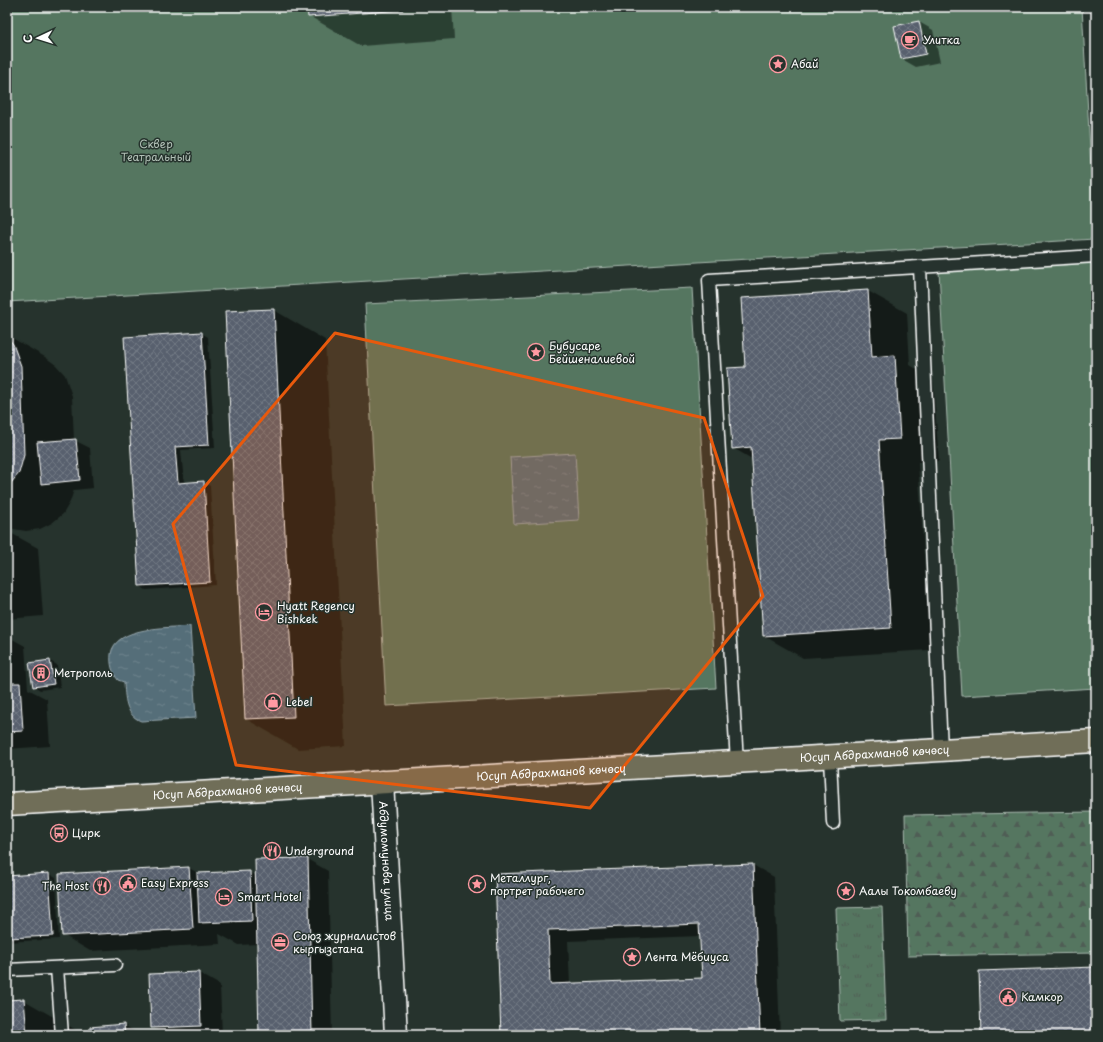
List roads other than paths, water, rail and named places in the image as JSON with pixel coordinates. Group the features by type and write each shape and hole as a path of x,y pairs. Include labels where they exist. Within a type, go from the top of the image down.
{"main road":[{"name":"Юсуп Абдрахманов көчөсү","path":"7,804 830,758 1096,741"}],"street":[{"name":"Абдумомунова улица","path":"382,782 396,1035"}],"lane":[{"path":"737,762 709,280 1096,256"},
{"path":"920,267 941,750"},
{"path":"830,758 833,823"},
{"path":"7,970 115,965"},
{"path":"57,968 62,1035"}],"water":[{"path":"575,453 579,520 514,524 510,457"},
{"path":"190,626 196,718 141,721 129,710 124,682 118,680 114,674 111,654 115,645 122,638 132,633 157,628"}],"place":[{"name":"Улитка","path":"910,40"},
{"name":"Абай","path":"778,64"},
{"name":"Бубусаре Бейшеналиевой","path":"536,352"},
{"name":"Hyatt Regency Bishkek","path":"264,612"},
{"name":"Метрополь","path":"41,673"},
{"name":"Lebel","path":"273,702"},
{"name":"Цирк","path":"59,833"},
{"name":"Underground","path":"272,851"},
{"name":"Easy Express","path":"128,883"},
{"name":"Металлург, портрет рабочего","path":"477,884"},
{"name":"The Host","path":"102,886"},
{"name":"Аалы Токомбаеву","path":"846,891"},
{"name":"Smart Hotel","path":"224,897"},
{"name":"Союз журналистов кыргызстана","path":"280,942"},
{"name":"Лента Мёбиуса","path":"632,957"},
{"name":"Камкор","path":"1008,997"}],"park label":[{"name":"Сквер Театральный","path":"156,150"}]}
